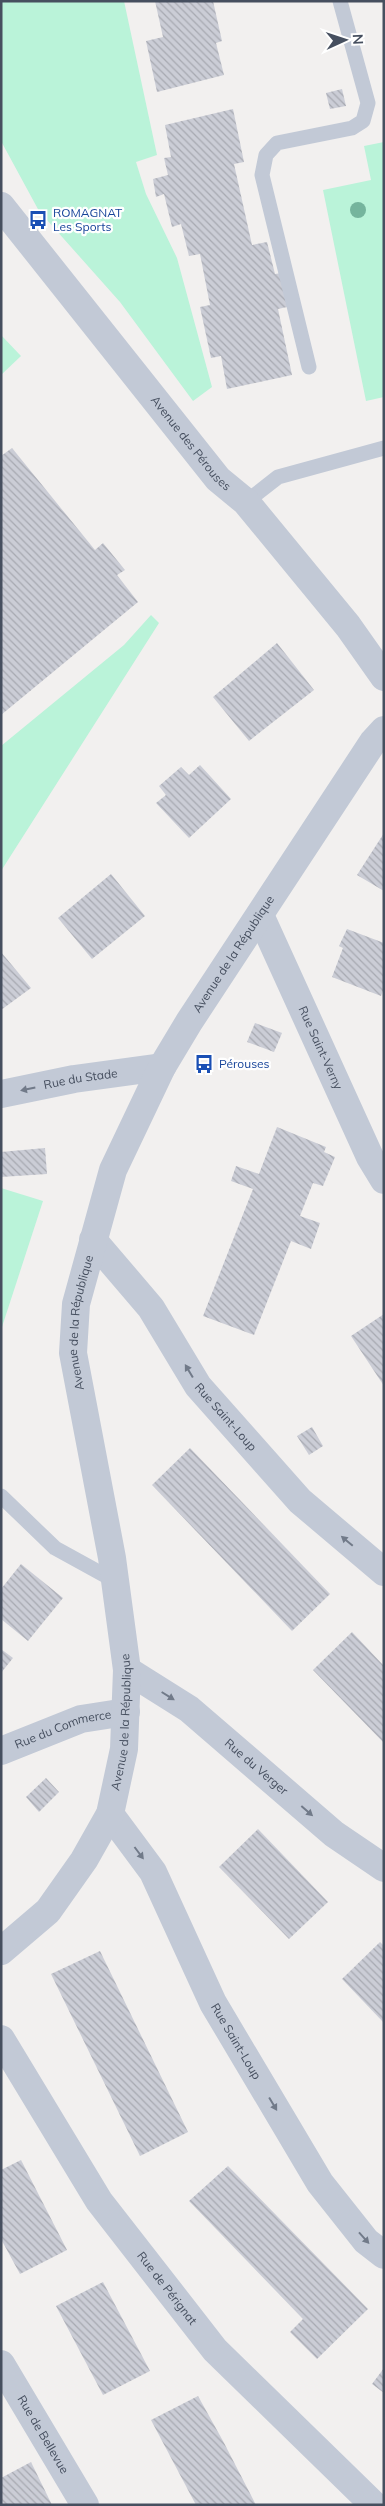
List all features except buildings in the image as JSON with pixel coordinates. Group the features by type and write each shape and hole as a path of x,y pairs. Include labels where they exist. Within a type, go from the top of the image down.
{"street":[{"name":"Avenue des Pérouses","path":"1,206 218,479 246,502 348,626 384,676"},
{"name":"Avenue de la République","path":"1,1951 48,1911 84,1860 110,1814 124,1749 127,1670 115,1581 73,1353 76,1304 112,1170 162,1067 373,742 384,730"},
{"name":"Rue Saint-Verny","path":"260,915 370,1157 384,1180"},
{"name":"Rue du Stade","path":"1,1094 74,1079 162,1067"},
{"name":"Rue Saint-Loup","path":"93,1240 151,1308 198,1386 300,1501 384,1572"},
{"name":"Rue du Verger","path":"127,1670 188,1709 334,1834 384,1868"},
{"name":"Rue du Commerce","path":"1,1752 81,1719 126,1712"},
{"name":"Rue Saint-Loup","path":"110,1814 153,1872 212,2003 320,2183 366,2241 384,2255"},
{"name":"Rue de Pérignat","path":"1,2039 99,2200 215,2350 374,2505"},
{"name":"Rue de Bellevue","path":"1,2364 85,2505"}],"lane":[{"path":"309,366 262,175 266,155 277,143 352,128 363,121 368,103 340,1"},
{"path":"246,502 278,477 384,448"},
{"path":"1,1496 55,1548 115,1581"}],"green space":[{"path":"1,1 124,1 157,155 136,162 146,194 177,258 212,387 193,401 120,302 39,211 1,141"},
{"path":"384,142 384,397 366,401 323,190 371,180 364,146"},
{"path":"1,335 21,356 1,375"},
{"path":"151,615 159,623 1,871 1,746 124,645"},
{"path":"1,1188 43,1201 1,1330"}],"place":[{"name":"ROMAGNAT Les Sports","path":"38,220"},
{"name":"Pérouses","path":"204,1064"}]}
